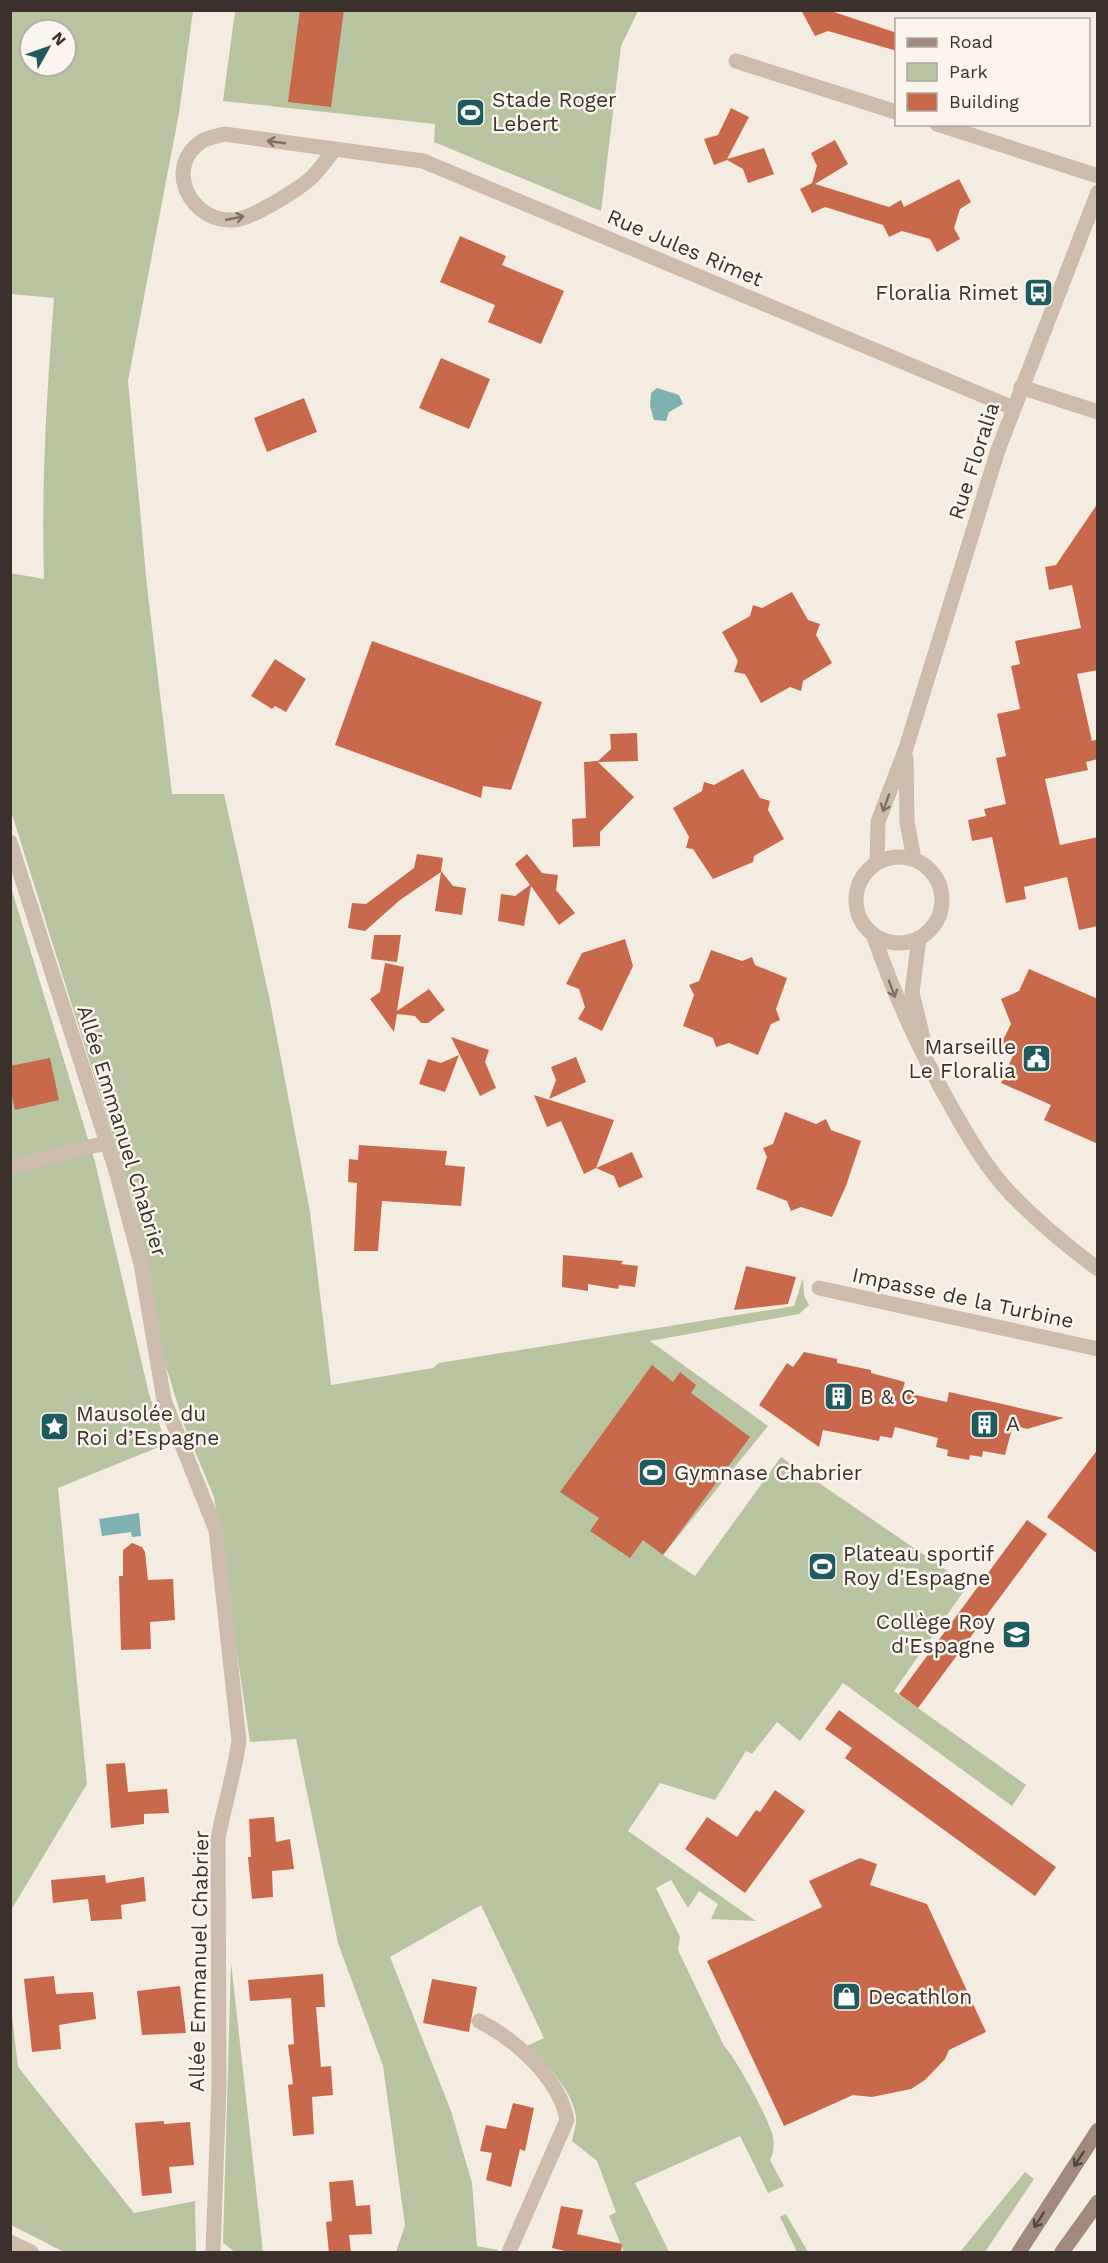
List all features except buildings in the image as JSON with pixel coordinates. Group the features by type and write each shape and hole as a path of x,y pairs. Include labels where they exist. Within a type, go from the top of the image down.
{"street":[{"path":"736,61 895,111"},
{"path":"943,126 1098,176"},
{"name":"Rue Jules Rimet","path":"334,150 310,178 259,210 236,220 216,220 198,209 187,197 183,171 190,154 203,141 224,134 423,161 1013,408"},
{"name":"Rue Floralia","path":"877,862 878,822 906,748 1013,408 1098,192"},
{"path":"1021,387 1098,412"},
{"name":"Rue Floralia","path":"906,748 907,822 914,860"},
{"name":"Allée Emmanuel Chabrier","path":"10,842 105,1143 117,1174 141,1264 164,1400 216,1530 239,1741 234,1776 223,1809 218,1839 219,2086 215,2251"},
{"path":"873,934 887,941 903,943 919,938 936,922 941,909 942,894 937,880 928,868 902,856 877,862 858,884 856,898 861,919 873,934 895,997 931,1071 971,1142 1010,1193 1055,1237 1098,1269"},
{"path":"919,938 912,993 931,1071"},
{"path":"10,1167 105,1143"},
{"name":"Impasse de la Turbine","path":"819,1288 1098,1349"},
{"path":"478,2021 494,2029 541,2069 564,2103 567,2120 509,2253"},
{"path":"1018,2253 1098,2130"},
{"path":"1062,2253 1098,2202"},
{"path":"10,2242 31,2253"}],"green space":[{"path":"11,11 193,11 179,113 128,381 147,586 172,794 224,794 270,1001 310,1212 331,1385 433,1368 439,1363 794,1306 803,1278 804,1295 809,1305 799,1314 650,1341 768,1426 663,1555 695,1576 781,1457 968,1585 894,1691 1026,1785 1012,1806 843,1683 800,1741 777,1722 752,1754 746,1751 715,1800 660,1783 628,1831 756,1921 711,1919 718,1904 699,1891 688,1908 671,1880 656,1888 680,1937 678,1950 724,2046 744,2075 770,2128 773,2149 770,2160 784,2186 768,2193 740,2136 635,2183 669,2252 624,2252 609,2216 616,2212 597,2161 572,2141 576,2117 574,2107 564,2087 527,2046 544,2038 481,1905 390,1957 451,2111 472,2183 477,2246 498,2250 496,2252 396,2252 405,2225 383,2066 338,1943 296,1739 250,1742 214,1497 184,1425 165,1363 132,1197 11,811 10,573 44,579 44,473 54,298 11,294"},
{"name":"Stade Roger Lebert","path":"235,11 638,11 621,46 601,211 434,142 435,124 223,101"},
{"path":"10,884 95,1162 149,1394 166,1444 58,1488 87,1784 11,1910"},
{"path":"231,1962 263,2252 235,2252 223,2243"},
{"path":"10,1999 18,2067 134,2213 195,2201 196,2252 64,2252 11,2225"},
{"path":"1025,2172 1034,2179 985,2252 960,2252"},
{"path":"786,2214 808,2252 797,2252 780,2217"}],"water":[{"path":"657,388 679,395 683,404 669,412 666,421 654,420 650,406 651,393"},
{"path":"139,1513 141,1536 132,1537 131,1532 102,1536 99,1519"}],"place":[{"name":"Stade Roger Lebert","path":"471,112"},
{"name":"Floralia Rimet","path":"1039,293"},
{"name":"Marseille Le Floralia","path":"1037,1059"},
{"name":"B & C","path":"839,1397"},
{"name":"A","path":"985,1424"},
{"name":"Mausolée du Roi d’Espagne","path":"55,1426"},
{"name":"Gymnase Chabrier","path":"653,1473"},
{"name":"Plateau sportif Roy d'Espagne","path":"822,1566"},
{"name":"Collège Roy d'Espagne","path":"1016,1634"},
{"name":"Decathlon","path":"847,1997"}]}
